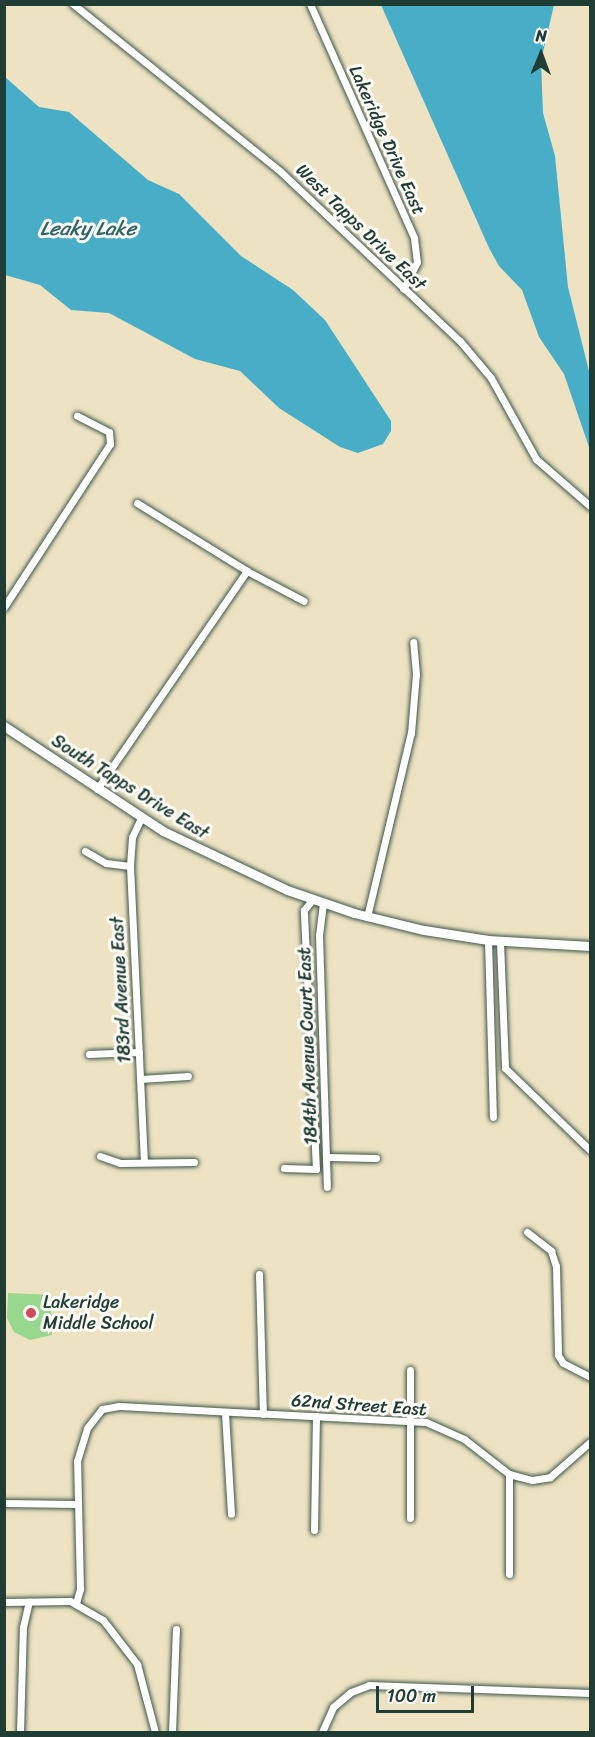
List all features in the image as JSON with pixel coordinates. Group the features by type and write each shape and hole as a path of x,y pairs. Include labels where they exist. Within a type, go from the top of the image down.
{"street":[{"name":"West Tapps Drive East","path":"73,4 281,172 478,361 536,459 591,506"},
{"name":"Lakeridge Drive East","path":"310,4 414,238 417,262 403,289"},
{"path":"4,607 110,444 109,432 77,416"},
{"path":"137,502 247,571 304,601"},
{"path":"97,789 247,571"},
{"path":"367,917 411,733 417,674 413,642"},
{"name":"South Tapps Drive East","path":"4,726 141,818 222,862 312,900 367,917 500,942 591,946"},
{"name":"183rd Avenue East","path":"141,818 132,837 130,866 144,1162"},
{"path":"85,851 106,863 130,866"},
{"path":"284,1168 316,1169 304,910 312,900"},
{"name":"184th Avenue Court East","path":"323,903 319,935 327,1187"},
{"path":"488,940 493,1117"},
{"path":"500,942 505,1068 591,1150"},
{"path":"89,1054 139,1052"},
{"path":"140,1079 188,1076"},
{"path":"100,1156 120,1163 194,1162"},
{"path":"327,1157 376,1158"},
{"path":"527,1232 551,1251 556,1266 558,1354 563,1363 591,1377"},
{"path":"261,1414 259,1274 261,1414"},
{"path":"410,1370 410,1518"},
{"name":"62nd Street East","path":"76,1504 81,1444 98,1412 119,1406 225,1413 410,1420 434,1425 459,1436 509,1474 532,1480 550,1477 591,1442"},
{"path":"225,1413 231,1514"},
{"path":"314,1530 316,1416"},
{"path":"509,1474 509,1574"},
{"path":"4,1503 76,1504 80,1589 76,1603"},
{"path":"4,1602 76,1603 103,1620 132,1653 144,1683 155,1732"},
{"path":"20,1732 24,1626 29,1602"},
{"path":"172,1732 176,1629"},
{"path":"322,1732 329,1713 340,1700 360,1688 379,1684 591,1693"}],"green space":[{"path":"8,1293 51,1295 52,1335 30,1340 14,1332 7,1318"}],"water":[{"path":"381,5 554,5 541,61 543,113 555,156 568,287 590,375 590,450 564,374 539,337 522,290 499,266 489,248"},
{"name":"Leaky Lake","path":"5,77 39,107 69,112 148,180 179,194 241,256 293,290 325,320 391,421 391,431 383,444 358,453 340,447 279,408 240,371 195,359 109,313 71,310 40,285 5,275"}],"place":[{"name":"Lakeridge Middle School","path":"31,1313"}]}
